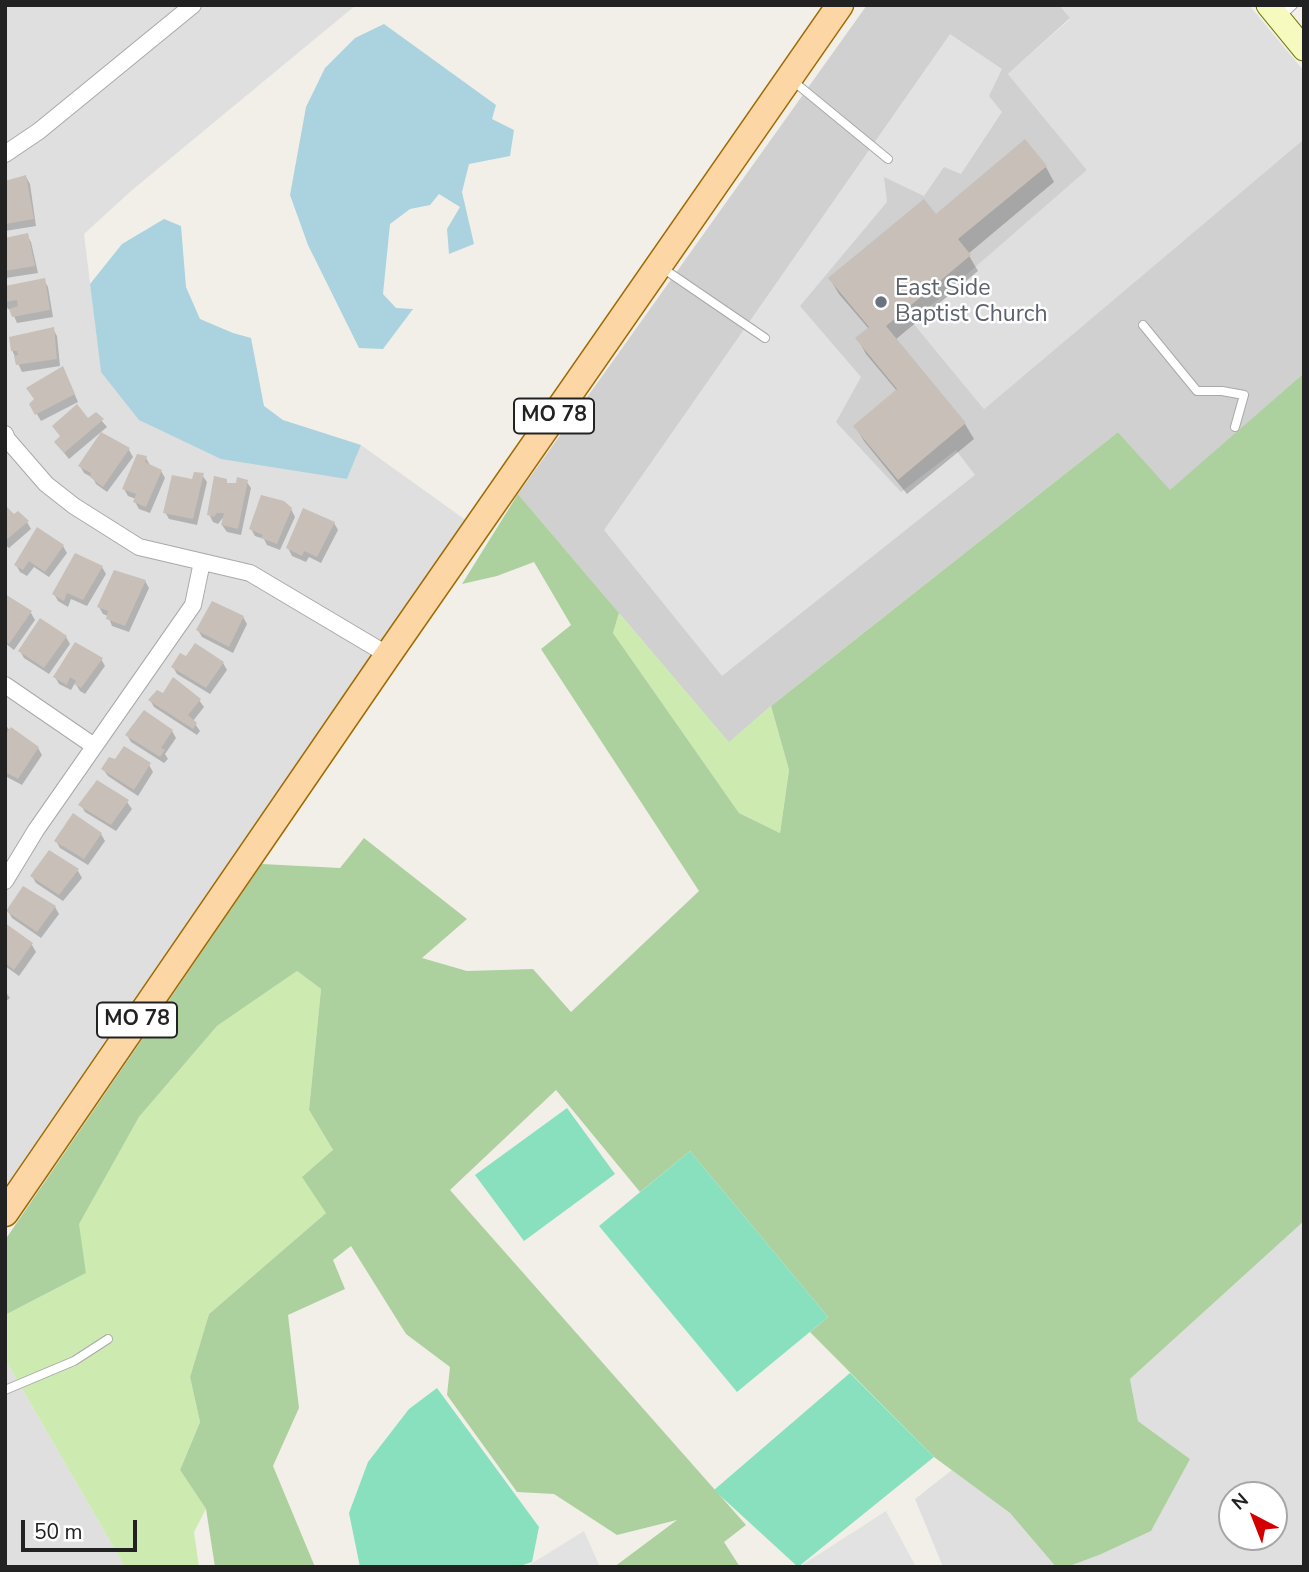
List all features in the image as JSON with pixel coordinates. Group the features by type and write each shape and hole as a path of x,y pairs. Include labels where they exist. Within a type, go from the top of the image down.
{"main road":[{"name":"MO 78","path":"5,1213 839,5"},
{"path":"1280,10 1304,49"}],"street":[{"path":"5,154 39,131 182,9"},
{"path":"5,434 46,484 74,506 139,547 250,573 388,655"},
{"path":"5,881 36,830 193,605 202,562"},
{"path":"5,685 94,746"}],"lane":[{"path":"789,78 888,159"},
{"path":"659,265 765,338"},
{"path":"1143,325 1196,391 1222,391 1244,395 1236,427"},
{"path":"5,1390 74,1361 108,1339"}],"shaded area":[{"path":"5,5 356,5 131,191 84,234 101,372 347,479 361,445 467,521 5,1189"},
{"path":"867,5 1059,5 1070,18 1008,74 1087,170 912,322 984,409 1304,139 1304,373 1170,491 1118,432 771,706 729,743 518,494"},
{"path":"1059,5 1249,5 1304,71 1304,139 984,409 911,322 1087,170 1008,74 1070,19"},
{"path":"950,34 1002,69 989,96 1002,112 961,174 944,167 924,196 884,177 887,202 800,306 861,377 836,422 901,492 956,450 975,475 722,676 604,530"},
{"path":"1304,1221 1304,1567 1067,1567 1099,1555 1190,1459 1138,1421 1130,1379"},
{"path":"5,1359 125,1567 5,1567"},
{"path":"952,1470 1010,1513 1056,1567 943,1567 915,1499"},
{"path":"886,1511 916,1567 799,1567"},
{"path":"584,1531 600,1567 526,1567"}],"green space":[{"path":"1304,373 1304,1221 1130,1379 1138,1421 1190,1459 1151,1531 1099,1555 1067,1567 1056,1567 1010,1513 934,1457 810,1332 828,1317 690,1151 640,1192 556,1090 450,1190 746,1525 724,1542 740,1567 614,1567 677,1520 617,1535 554,1494 517,1492 447,1395 450,1367 406,1334 351,1246 333,1260 345,1289 288,1315 299,1408 273,1466 315,1567 215,1567 206,1509 180,1470 200,1422 190,1377 209,1314 326,1213 302,1177 333,1150 309,1110 321,989 297,971 217,1026 139,1117 79,1224 86,1273 5,1315 5,1240 262,864 340,868 364,838 467,919 422,958 467,971 533,969 571,1012 699,891 541,649 571,625 534,562 497,576 462,584 518,494 619,613 613,633 739,813 780,833 789,770 771,706 1118,432 1170,490"},
{"path":"619,613 729,742 771,706 789,770 780,833 739,813 613,633"},
{"path":"297,971 321,989 309,1110 333,1150 326,1213 209,1314 190,1377 200,1422 180,1470 206,1509 194,1532 199,1567 125,1567 5,1359 5,1315 86,1273 78,1224 139,1117 217,1026"},
{"path":"567,1108 615,1174 524,1241 475,1175"},
{"path":"690,1151 828,1317 737,1392 599,1226"},
{"path":"850,1373 934,1457 798,1567 714,1490"},
{"path":"437,1388 539,1527 532,1562 517,1567 360,1567 349,1513 368,1462 409,1409"}],"water":[{"path":"384,24 496,105 492,119 514,130 510,156 469,164 462,192 474,244 449,254 447,229 460,207 439,194 430,205 410,209 390,224 383,294 396,308 413,309 383,349 359,348 308,245 290,195 306,107 325,68 355,38"},
{"path":"164,219 181,226 186,287 200,319 251,338 264,406 283,420 361,445 347,479 221,459 139,420 101,372 90,284 122,244"}],"building":[{"name":"East Side Baptist Church","path":"1025,139 1047,166 958,239 971,255 886,326 966,423 898,480 853,426 897,389 855,338 869,327 828,278 924,199 936,214"},
{"path":"26,175 34,219 5,224 5,181"},
{"path":"28,233 35,266 5,271 5,238"},
{"path":"45,278 50,310 12,317 9,309 18,306 17,300 5,302 5,286"},
{"path":"54,327 57,359 16,365 14,356 18,355 17,351 11,351 9,337"},
{"path":"63,366 75,394 35,415 29,404 34,399 26,388"},
{"path":"77,404 88,418 96,412 104,419 64,453 54,442 60,436 52,426"},
{"path":"101,432 130,448 103,487 90,477 91,473 78,466"},
{"path":"137,454 147,456 145,462 162,470 146,507 133,502 136,494 122,489"},
{"path":"194,472 204,473 193,519 163,513 172,475 192,479"},
{"path":"214,476 227,479 227,483 236,483 237,477 248,480 238,529 221,525 224,513 217,513 214,517 207,515"},
{"path":"261,495 284,501 292,508 277,544 261,538 263,535 249,529"},
{"path":"5,505 14,514 18,511 29,521 5,541"},
{"path":"303,508 335,522 317,557 304,551 302,556 286,548"},
{"path":"37,527 64,545 45,572 29,561 23,570 14,565"},
{"path":"75,553 103,566 83,600 67,593 64,601 52,594"},
{"path":"114,570 146,580 125,626 106,619 108,611 97,607"},
{"path":"5,594 32,611 9,644 5,641"},
{"path":"212,601 244,616 229,647 196,630"},
{"path":"40,618 67,636 44,668 18,651"},
{"path":"75,642 103,658 81,688 74,684 76,681 70,677 67,685 53,677"},
{"path":"195,643 224,662 206,688 171,667 180,653 186,656"},
{"path":"173,677 201,699 188,715 197,723 193,729 148,700 157,690 163,693"},
{"path":"144,710 173,730 161,748 165,750 160,757 125,735"},
{"path":"11,727 39,747 18,779 5,772 5,735"},
{"path":"124,746 151,763 134,790 101,769 109,757 115,759"},
{"path":"97,780 129,800 111,825 78,805"},
{"path":"73,813 102,833 84,859 54,841"},
{"path":"49,850 79,869 59,895 30,876"},
{"path":"23,886 56,906 37,932 6,911"},
{"path":"5,923 33,943 14,970 5,963"}],"place":[{"name":"East Side Baptist Church","path":"881,302"}]}
